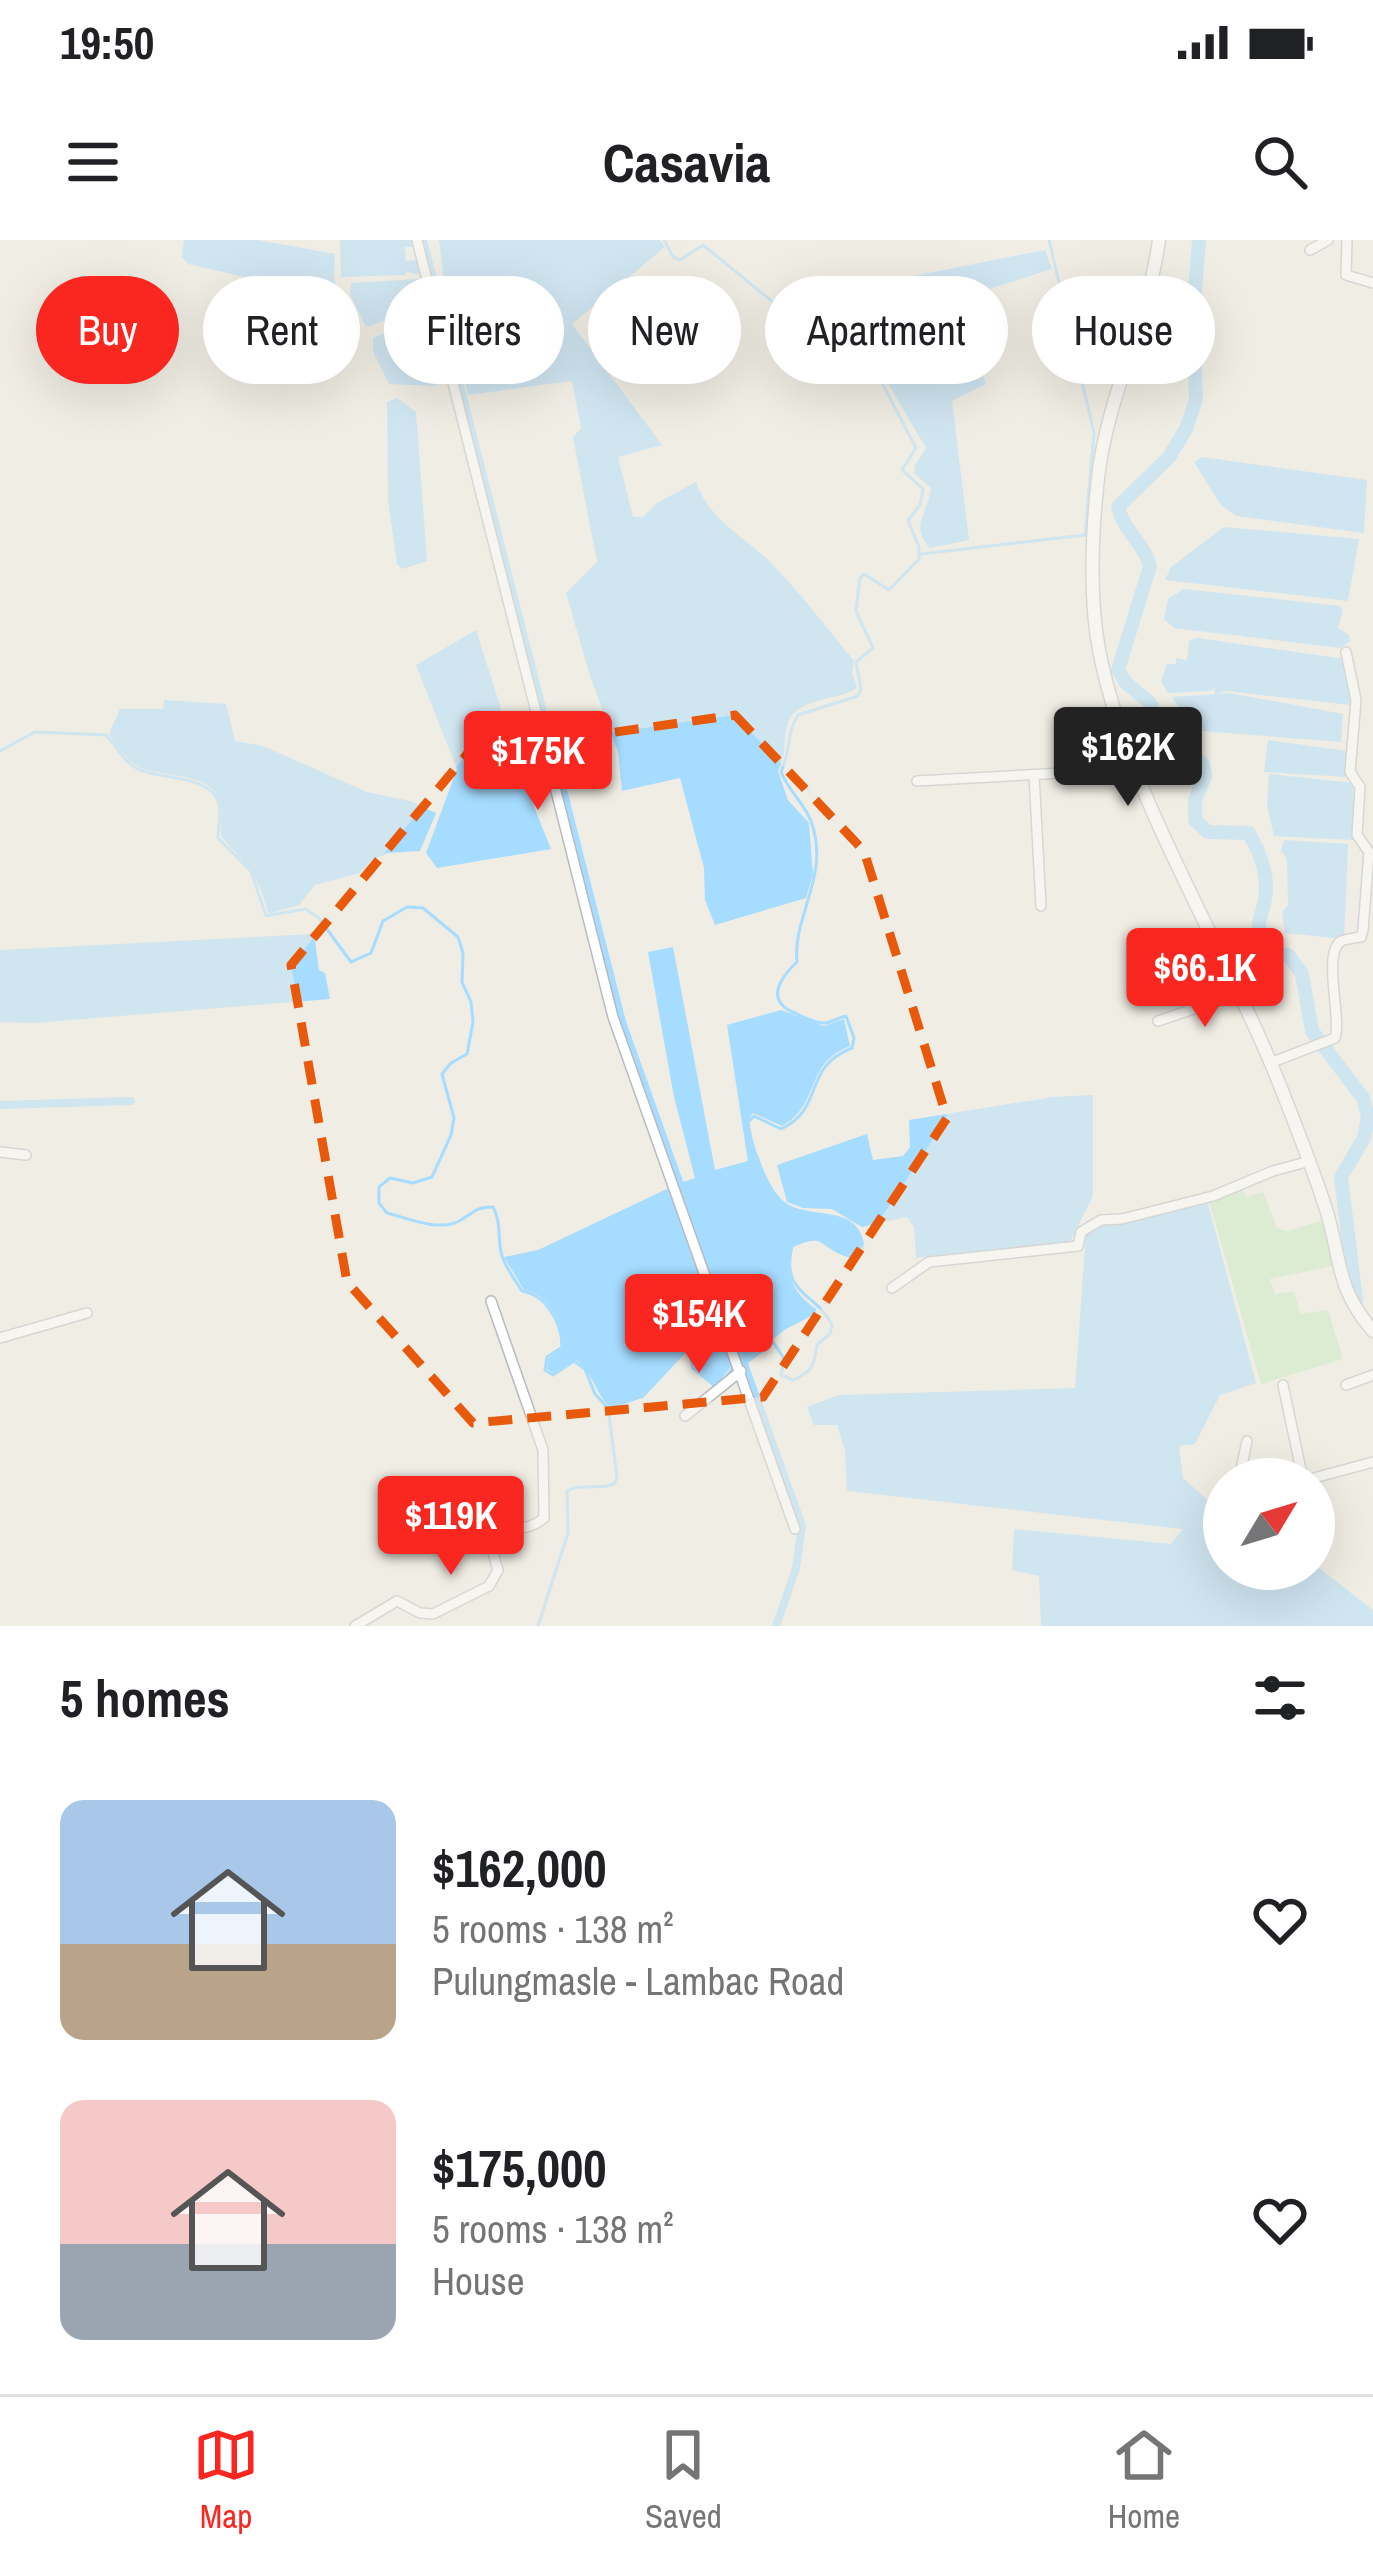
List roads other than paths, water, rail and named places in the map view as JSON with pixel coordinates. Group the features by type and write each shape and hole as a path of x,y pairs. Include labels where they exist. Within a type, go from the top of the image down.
{"street":[{"path":"417,240 613,1017 795,1529"},
{"path":"1159,240 1142,319 1106,429 1095,514 1099,648 1136,769 1241,993 1310,1161 1343,1288 1373,1331"},
{"path":"1310,250 1328,240"},
{"path":"1347,240 1346,275 1373,283"},
{"path":"1270,1063 1330,1042 1339,1025 1330,982 1336,946 1363,935 1369,850 1358,839 1360,787 1350,772 1355,685 1346,652"},
{"path":"1355,709 1373,712"},
{"path":"917,782 1136,769"},
{"path":"1034,775 1041,906"},
{"path":"1158,1021 1241,993"},
{"path":"0,1152 26,1155"},
{"path":"892,1288 929,1262 1078,1246 1082,1232 1101,1220 1213,1196 1310,1161"},
{"path":"355,1626 389,1603 397,1601 433,1614 489,1586 499,1570 491,1546 494,1539 504,1531 536,1525 544,1517 543,1450 491,1301"},
{"path":"0,1338 87,1312"},
{"path":"686,1416 739,1366"},
{"path":"1346,1385 1373,1375"},
{"path":"1283,1385 1302,1458"},
{"path":"1243,1458 1246,1441"},
{"path":"1335,1472 1373,1462"}],"water":[{"path":"184,240 258,240 335,254 334,276 240,276 188,264 182,257"},
{"path":"340,240 412,240 413,247 405,247 406,261 416,260 417,274 341,276"},
{"path":"439,240 660,240 665,247 630,276 588,276 588,311 572,324 588,346 588,384 617,384 662,445 618,457 633,517 643,517 657,503 696,482 710,508 773,565 854,661 857,688 799,709 786,729 778,771 788,800 809,823 813,874 806,898 715,925 705,900 704,868 680,778 622,791 618,752 566,593 597,562 573,437 581,428 572,381 564,382 564,276 443,276"},
{"path":"1045,250 1052,269 1008,283 1008,276 914,276"},
{"path":"384,281 384,321 366,327 360,315 360,282"},
{"path":"384,333 384,374 373,351 373,338"},
{"path":"465,384 550,384 468,395"},
{"path":"888,384 986,384 952,401 969,540 930,548 924,540 920,526 931,488 915,474 914,467 926,448"},
{"path":"397,398 416,412 427,561 402,569 397,564 388,500 387,402"},
{"path":"1202,457 1367,480 1364,533 1236,516 1220,504 1194,462"},
{"path":"1224,527 1359,539 1348,601 1165,580 1171,567"},
{"path":"1184,589 1340,606 1338,628 1350,641 1340,648 1174,628 1164,619 1168,599"},
{"path":"476,630 504,718 492,727 499,745 517,746 518,767 551,849 437,868 426,853 457,769 416,665"},
{"path":"1197,638 1345,659 1351,705 1226,691 1215,694 1214,688 1168,693 1161,681 1167,664 1176,664 1176,658 1187,660 1189,641"},
{"path":"1229,693 1343,714 1341,742 1202,731 1186,719 1172,697"},
{"path":"164,700 226,704 235,741 263,746 367,792 410,801 436,813 420,851 387,853 360,873 315,885 299,905 268,914 256,879 221,836 221,807 210,787 141,768 109,734 120,709 163,709"},
{"path":"1268,740 1347,751 1345,777 1264,772"},
{"path":"1269,774 1353,783 1353,840 1274,836 1267,806"},
{"path":"1284,840 1348,844 1344,939 1285,933"},
{"path":"314,934 319,970 325,973 330,999 0,1022 0,950"},
{"path":"673,947 715,1170 748,1161 727,1025 781,1010 824,1026 844,1019 850,1046 825,1063 803,1107 782,1126 753,1113 747,1122 751,1146 759,1157 754,1159 759,1159 783,1201 844,1220 855,1229 862,1246 853,1255 819,1239 792,1245 792,1281 816,1309 815,1314 786,1329 745,1361 680,1183 695,1178 674,1097 648,952"},
{"path":"1093,1095 1093,1196 1070,1242 916,1258 914,1227 907,1217 862,1227 832,1209 787,1202 777,1165 867,1134 873,1160 903,1156 910,1147 909,1120"},
{"path":"671,1187 735,1361 718,1384 713,1383 697,1368 691,1352 684,1350 642,1395 609,1406 576,1360 553,1373 547,1369 548,1359 562,1348 558,1320 547,1303 524,1290 504,1257 538,1250"},
{"path":"1207,1200 1256,1383 1220,1395 1195,1444 1179,1446 1183,1478 1203,1496 1203,1590 1335,1590 1335,1580 1373,1610 1373,1626 1041,1626 1039,1576 1012,1570 1014,1529 1171,1544 1183,1529 847,1491 845,1450 837,1425 814,1425 807,1407 839,1395 1075,1388 1090,1226"}],"waterway":[{"path":"423,240 622,1022 802,1526 796,1568 776,1626"},
{"path":"664,240 680,260 703,245 822,342 880,379 916,448 902,470 923,489 920,505 908,520 919,559 889,590 864,574 860,578 856,611 873,648 856,662 858,696 798,715 781,772 811,821 817,860 797,962 780,983 778,997 787,1009 815,1022 846,1016 854,1038 852,1048 826,1066 795,1121 781,1129 754,1116 748,1122 761,1168 780,1200 797,1210 843,1219 859,1234 863,1247 853,1257 819,1240 792,1246 795,1284 832,1325 830,1334 817,1345 809,1371 793,1380 781,1375 785,1360 773,1342 744,1364 736,1364 726,1377"},
{"path":"921,554 1085,535 1094,433 1049,240"},
{"path":"1199,240 1193,314 1196,400 1169,457 1118,507 1150,566 1118,670 1148,701 1171,737 1203,764 1205,776 1195,800 1195,820 1208,832 1249,833 1265,875 1261,938 1274,956 1288,955 1302,974 1312,1031 1363,1098 1368,1116 1364,1138 1341,1177 1356,1300"},
{"path":"0,751 35,732 106,735 138,769 209,789 220,809 218,838 251,871 266,916 305,909 318,917 351,962 371,953 383,921 407,907 423,908 458,937 462,982 473,1022 467,1054 442,1074 454,1118 451,1135 432,1177 413,1183 390,1178 379,1187 379,1203 387,1213 440,1225 493,1207 508,1269 522,1291 545,1304 559,1328 562,1347 547,1357 545,1370 553,1375 574,1361 585,1369 595,1394 608,1408 617,1477 608,1486 567,1491 568,1533 538,1626"},
{"path":"0,1105 131,1101"},
{"path":"608,1408 643,1396 685,1351 693,1368 715,1386"}]}
